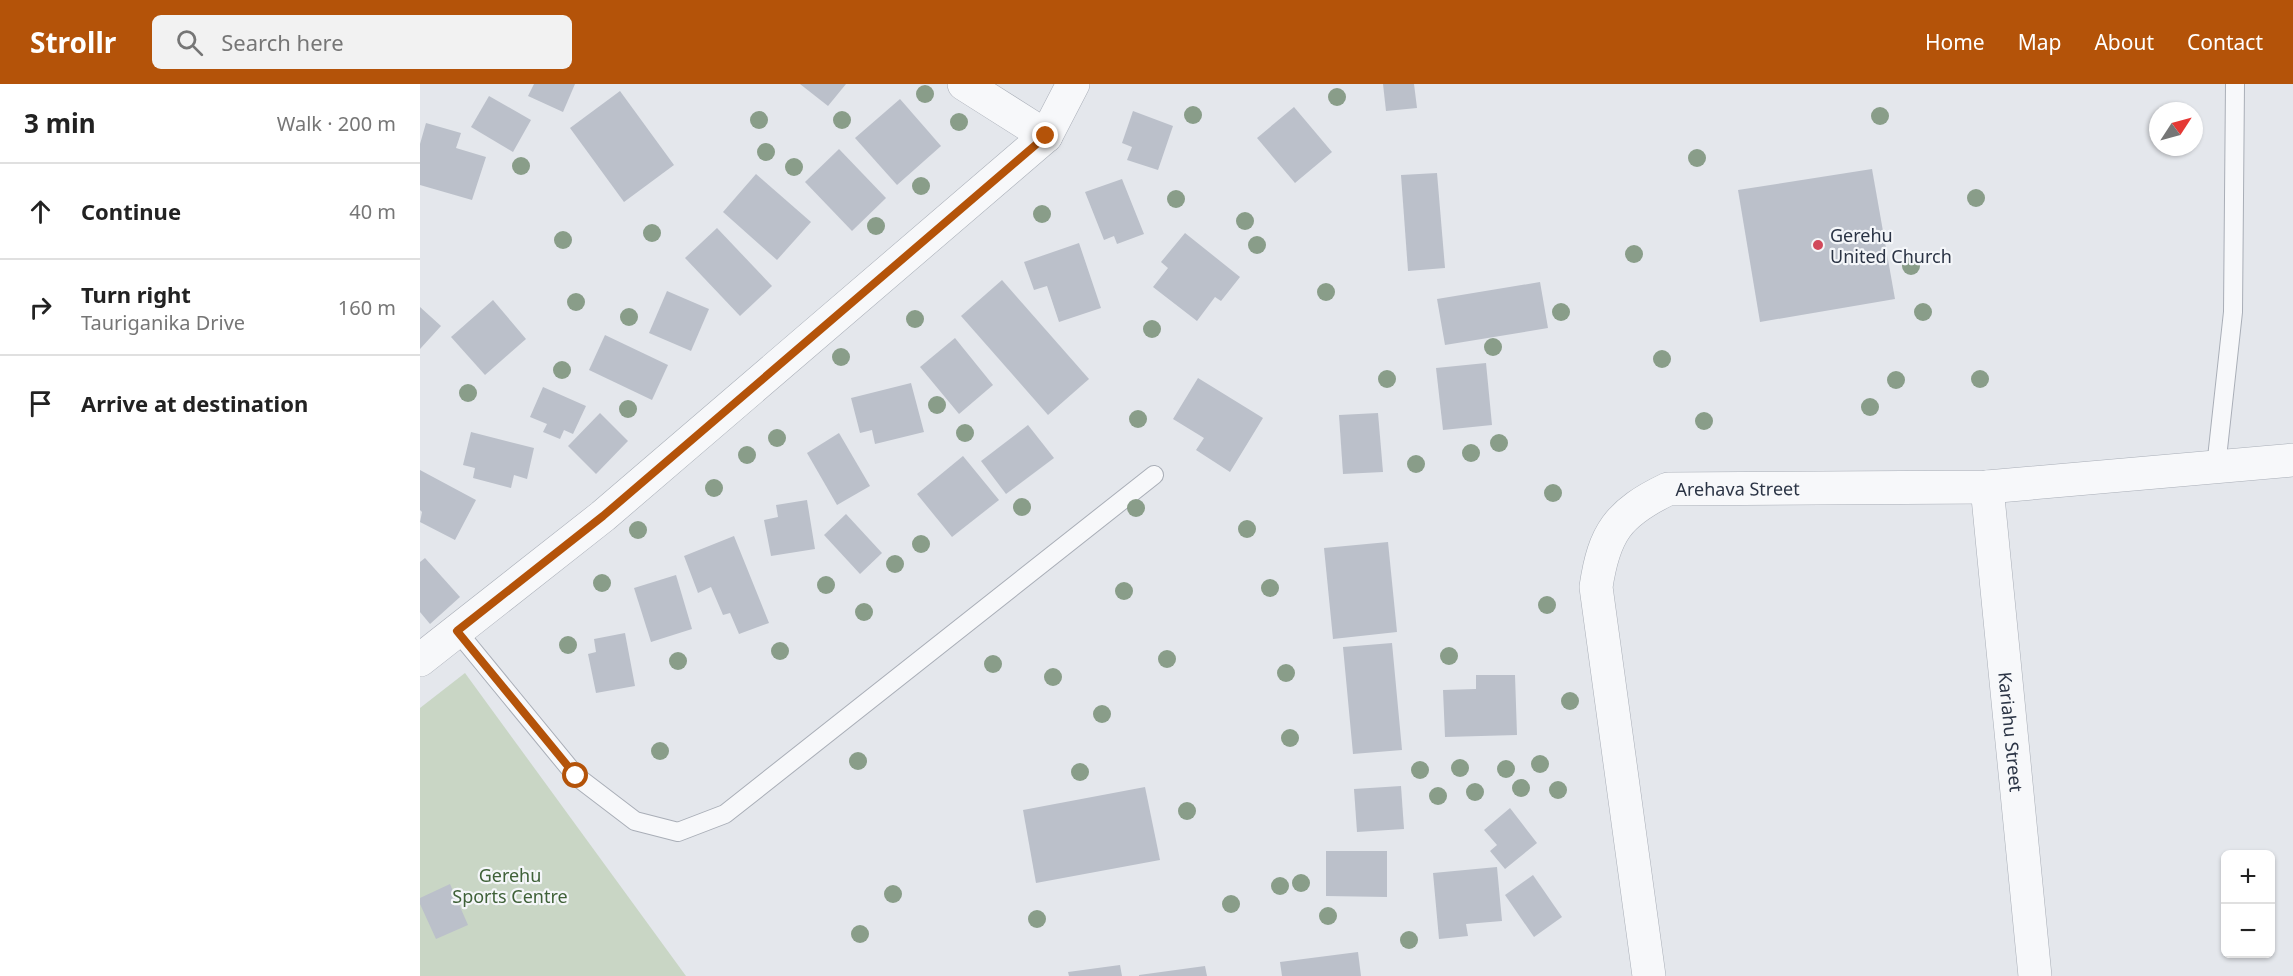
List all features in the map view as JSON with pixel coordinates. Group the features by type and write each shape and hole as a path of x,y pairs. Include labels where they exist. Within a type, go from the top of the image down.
{"street":[{"path":"964,84 1046,136"},
{"path":"420,660 603,516 1046,136 1073,84"},
{"name":"Arehava Street","path":"1649,976 1596,586 1601,555 1616,526 1639,503 1668,489 1987,487 2293,460"},
{"name":"Kariahu Street","path":"1987,487 2035,976"}],"lane":[{"path":"2216,467 2233,312 2235,84"},
{"path":"457,631 576,776 635,820 678,832 725,814 1154,475"}],"green space":[{"name":"Gerehu Sports Centre","path":"465,673 686,976 420,976 420,708"}],"building":[{"path":"534,84 575,84 563,112 528,96"},
{"path":"800,84 846,84 828,106"},
{"path":"1383,84 1414,84 1417,108 1386,111"},
{"path":"620,91 674,165 624,202 570,128"},
{"path":"489,96 531,120 513,152 471,127"},
{"path":"900,99 941,146 897,185 855,138"},
{"path":"1294,107 1332,152 1295,183 1257,138"},
{"path":"1133,111 1173,126 1158,170 1127,160 1132,147 1122,143"},
{"path":"426,123 461,133 456,148 486,157 472,200 420,185 420,144"},
{"path":"839,149 886,198 852,231 805,182"},
{"path":"1872,169 1895,299 1760,322 1738,190"},
{"path":"1437,173 1445,268 1408,271 1401,175"},
{"path":"756,174 811,222 777,260 723,212"},
{"path":"1122,179 1144,234 1117,244 1114,236 1104,240 1085,192"},
{"path":"717,228 772,286 740,316 685,258"},
{"path":"1185,233 1240,277 1221,301 1215,297 1197,321 1153,287 1168,268 1161,262"},
{"path":"1079,243 1101,308 1059,322 1047,286 1034,290 1024,262"},
{"path":"1002,280 1089,379 1048,415 961,316"},
{"path":"1540,282 1548,328 1445,345 1437,299"},
{"path":"667,291 709,309 691,351 649,333"},
{"path":"493,300 526,339 485,375 451,337"},
{"path":"420,307 441,326 420,349"},
{"path":"605,335 668,365 652,400 589,370"},
{"path":"955,338 993,385 959,414 920,367"},
{"path":"1486,363 1492,425 1443,430 1436,368"},
{"path":"1198,378 1263,418 1230,472 1196,450 1204,438 1173,419"},
{"path":"911,383 924,432 875,444 872,430 860,433 851,398"},
{"path":"543,387 586,406 573,434 564,430 560,439 543,432 547,424 530,417"},
{"path":"600,413 628,441 596,474 568,446"},
{"path":"1378,413 1383,472 1343,474 1339,415"},
{"path":"1028,425 1054,458 1006,494 981,461"},
{"path":"471,432 534,448 527,479 514,475 511,488 473,478 475,468 463,465"},
{"path":"839,433 870,486 837,505 807,453"},
{"path":"963,456 999,500 952,537 917,494"},
{"path":"420,470 476,500 455,540 420,522 422,512 420,510"},
{"path":"807,500 815,549 771,556 764,520 778,517 776,505"},
{"path":"846,514 882,553 860,574 824,535"},
{"path":"734,536 769,623 739,634 730,613 723,615 711,587 698,593 684,556"},
{"path":"1388,542 1397,632 1333,639 1324,548"},
{"path":"425,558 460,597 430,624 420,612 420,562"},
{"path":"676,575 692,629 651,642 634,588"},
{"path":"625,633 635,686 596,693 588,654 596,652 594,639"},
{"path":"1392,643 1402,750 1353,754 1343,647"},
{"path":"1476,675 1515,675 1517,735 1445,737 1443,690 1476,689"},
{"path":"1401,786 1404,829 1357,832 1354,789"},
{"path":"1145,787 1160,860 1036,883 1023,810"},
{"path":"1510,808 1537,843 1505,869 1490,851 1497,845 1484,830"},
{"path":"1326,851 1387,851 1387,897 1326,896"},
{"path":"1497,867 1502,921 1466,924 1468,936 1439,939 1433,873"},
{"path":"1533,875 1562,917 1534,937 1505,895"},
{"path":"450,884 468,925 436,939 420,904 420,898"},
{"path":"1358,952 1361,976 1282,976 1280,962"},
{"path":"1120,965 1122,976 1069,976 1068,972"},
{"path":"1205,966 1207,976 1139,976 1139,975"}],"place":[{"name":"Gerehu United Church","path":"1818,245"}],"route":[{"path":"576,776 457,631 603,516 1046,136"}]}
